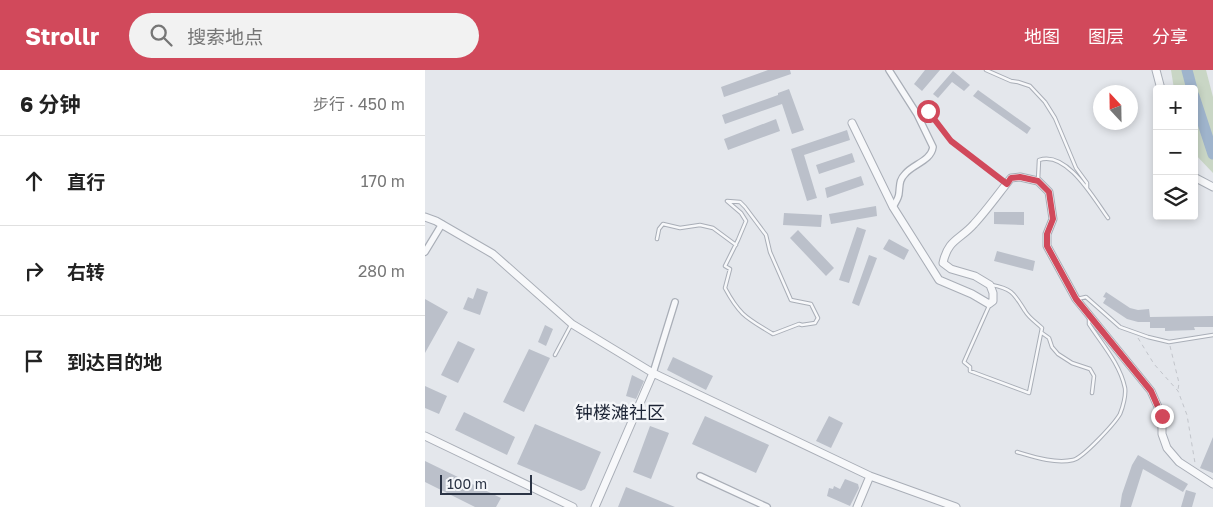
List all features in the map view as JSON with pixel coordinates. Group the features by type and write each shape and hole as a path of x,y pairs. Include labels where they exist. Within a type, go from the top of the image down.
{"street":[{"path":"889,70 917,114 933,147 929,157 906,172 901,178 899,194 893,207"},
{"path":"1155,70 1160,85"},
{"path":"852,123 893,207 939,280 989,304 993,301 990,285 975,276 951,269 943,263 945,251 973,226 1011,178 1020,177 1038,181 1049,192 1052,210 1053,219 1047,234 1047,246 1076,299 1151,391 1162,416 1162,434 1167,448 1179,462 1213,484"},
{"path":"1198,179 1213,187"},
{"path":"425,217 442,224 493,254 572,324 653,373 870,476 956,507"},
{"path":"425,252 442,224"},
{"path":"595,507 653,373 675,302"},
{"path":"425,436 573,507"},
{"path":"700,476 767,507"},
{"path":"857,507 870,476"}],"lane":[{"path":"986,70 1011,81 1030,86 1045,102 1055,118 1075,168 1087,183 1087,188"},
{"path":"928,111 951,141 1007,184"},
{"path":"1038,181 1039,160 1044,158 1056,160 1069,169 1087,188 1108,218"},
{"path":"727,201 740,202 766,235 770,252 791,300 811,304 818,318 815,323 802,326 799,324 773,334 745,317 734,304 725,288 730,269 725,266 736,245 746,221 741,213 727,201"},
{"path":"657,239 659,229 663,224 680,228 701,225 713,228 736,245"},
{"path":"989,304 964,362 970,367 970,371 1029,393 1042,328 1026,313 1013,292 1004,287 990,285"},
{"path":"1076,299 1086,297 1120,327 1169,342 1213,336"},
{"path":"1017,452 1059,461 1076,460 1098,440 1120,414 1125,390 1119,370 1089,324 1089,315"},
{"path":"555,355 572,324"},
{"path":"1042,333 1049,338 1052,347 1058,354 1072,363 1090,369 1095,376 1092,392"}],"path":[{"path":"1135,332 1154,364 1178,391 1187,415 1196,474"},
{"path":"1169,342 1179,383 1178,391"}],"green space":[{"path":"1171,70 1206,70 1213,97 1213,173 1198,157 1198,85 1173,85"}],"building":[{"path":"768,70 790,70 791,74 724,97 721,87"},
{"path":"925,70 940,70 922,91 914,84"},
{"path":"953,71 970,85 964,91 952,82 938,98 933,94"},
{"path":"789,89 804,130 792,134 782,104 725,124 722,115 778,95 778,93"},
{"path":"978,90 1031,128 1027,134 973,96"},
{"path":"776,119 780,131 728,150 724,139"},
{"path":"847,130 850,140 804,155 817,198 807,201 791,149"},
{"path":"852,153 855,162 819,174 816,165"},
{"path":"861,176 864,185 827,198 825,188"},
{"path":"876,206 877,216 831,224 829,214"},
{"path":"994,212 1024,212 1024,225 994,224"},
{"path":"784,213 822,215 821,227 783,225"},
{"path":"857,227 866,230 849,283 839,280"},
{"path":"798,230 834,268 826,276 790,238"},
{"path":"889,239 909,250 904,260 883,249"},
{"path":"997,251 1035,261 1033,271 994,261"},
{"path":"869,255 877,258 859,306 852,303"},
{"path":"477,288 488,292 480,315 463,309 468,297 473,299"},
{"path":"1106,292 1130,308 1138,310 1149,309 1150,317 1213,316 1213,327 1194,327 1195,330 1165,331 1165,328 1150,328 1150,322 1138,322 1127,319 1103,303 1106,298 1103,297"},
{"path":"425,299 448,312 425,353"},
{"path":"545,325 553,329 546,346 538,342"},
{"path":"458,341 475,349 458,383 441,375"},
{"path":"529,349 550,358 524,412 503,402"},
{"path":"673,357 713,376 706,390 667,370"},
{"path":"632,375 644,381 636,399 626,396"},
{"path":"425,386 447,396 439,414 425,408"},
{"path":"464,412 515,437 507,455 455,430"},
{"path":"705,416 769,445 756,473 692,444"},
{"path":"829,416 843,423 831,448 816,441"},
{"path":"535,424 601,452 585,489 581,491 517,464"},
{"path":"650,426 669,433 651,479 633,472"},
{"path":"1213,437 1213,473 1200,468"},
{"path":"1138,455 1188,484 1183,492 1143,469 1131,507 1120,507 1122,494 1132,465"},
{"path":"425,461 501,498 496,507 475,507 425,482"},
{"path":"845,479 858,484 859,488 850,506 827,496 829,488 833,489 834,486 840,489"},
{"path":"626,487 675,507 618,507"},
{"path":"1186,490 1196,493 1192,507 1181,507"}],"waterway":[{"path":"1187,70 1191,85"},
{"path":"1198,108 1213,154"}],"district":[{"name":"钟楼滩社区","path":"620,412"}],"route":[{"path":"928,111 951,141 1007,184 1011,178 1020,177 1038,181 1049,192 1053,219 1047,234 1047,246 1076,299 1151,391 1162,416"}]}
